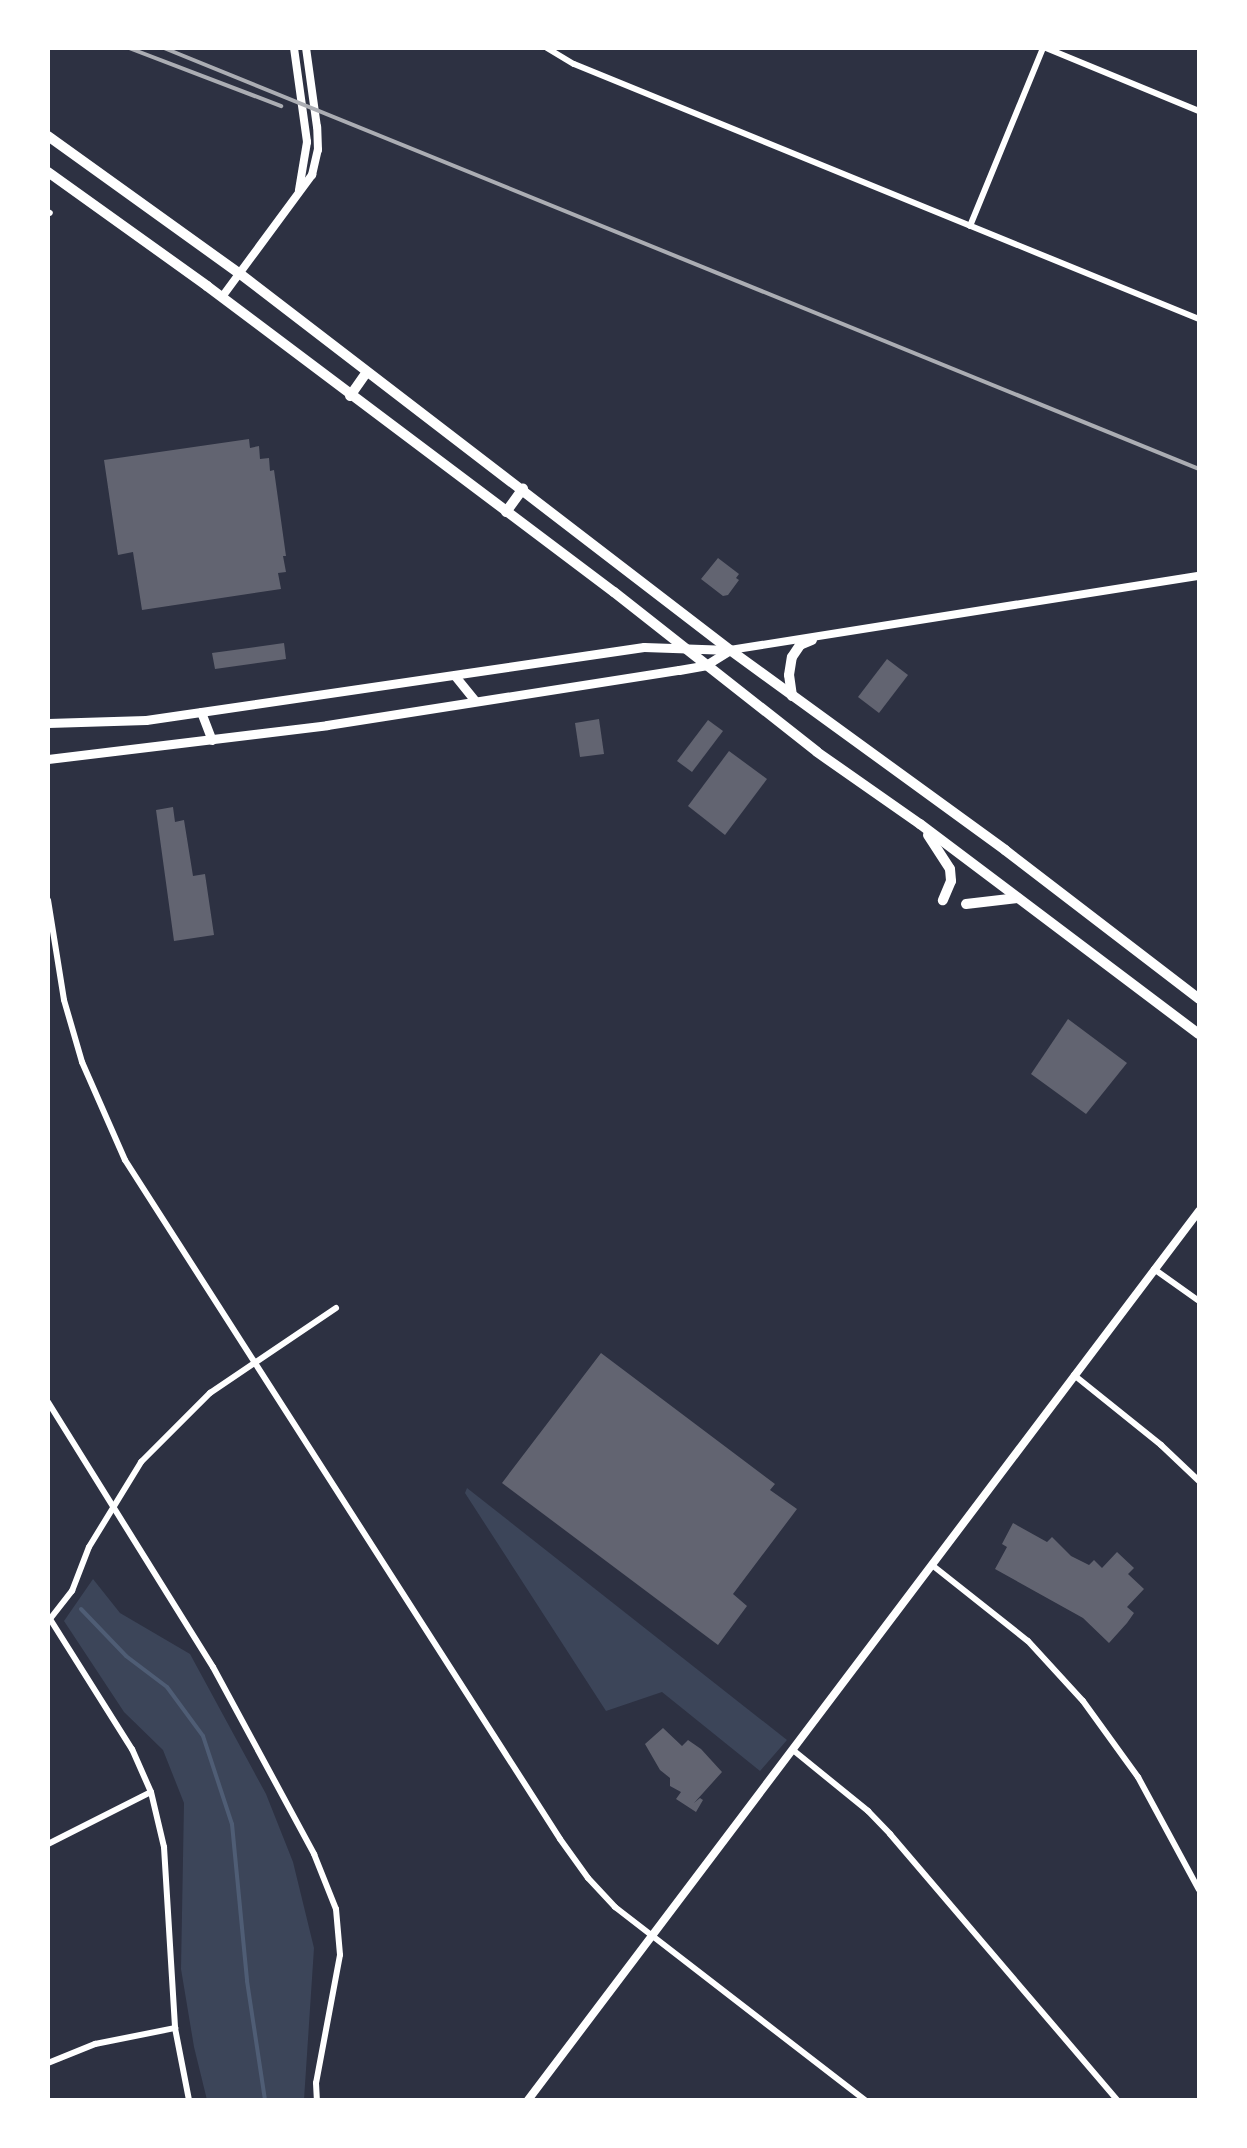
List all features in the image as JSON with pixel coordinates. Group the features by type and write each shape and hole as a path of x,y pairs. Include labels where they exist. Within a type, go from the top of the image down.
{"main road":[{"path":"48,136 239,273 730,650 1005,850 1199,999"},
{"path":"48,172 222,297 817,752 920,824 1199,1034"},
{"path":"350,396 367,372"},
{"path":"506,512 523,489"},
{"path":"792,696 789,675 794,651 812,640"},
{"path":"48,723 146,720 644,647 730,650"},
{"path":"48,759 212,740 706,665 730,650"},
{"path":"455,676 475,701"},
{"path":"201,712 212,740"},
{"path":"920,824 950,869 951,881 943,900"},
{"path":"966,904 1018,898"}],"street":[{"path":"294,48 307,142 298,195"},
{"path":"222,297 312,175 318,150 306,48"},
{"path":"547,48 574,64 1199,319"},
{"path":"970,226 1045,48 1199,111"},
{"path":"730,650 812,640 1199,576"},
{"path":"48,900 64,1000 82,1062 125,1160 560,1839 588,1878 615,1907 865,2100"},
{"path":"528,2100 1199,1211"},
{"path":"1154,1269 1199,1301"},
{"path":"189,2100 175,2028 164,1847 151,1792 132,1749 49,1619 72,1591 89,1547 113,1503 141,1462 181,1420 255,1361 336,1308"},
{"path":"1074,1375 1161,1445 1199,1481"},
{"path":"48,1402 213,1667 314,1854 336,1909 340,1955 316,2083 317,2100"},
{"path":"932,1565 1028,1641 1083,1701 1138,1777 1199,1890"},
{"path":"793,1750 868,1811 890,1834 1117,2100"},
{"path":"48,1844 151,1792"},
{"path":"48,2063 105,2041 175,2028"}],"shaded area":[{"path":"467,1488 787,1740 760,1771 662,1692 606,1711 465,1493"},
{"path":"93,1579 120,1613 190,1654 266,1794 293,1862 314,1948 304,2100 207,2100 194,2047 181,1969 184,1803 163,1750 124,1712 64,1621"}],"building":[{"path":"249,439 250,448 259,446 260,459 269,458 270,471 274,470 286,556 283,556 286,572 278,573 281,589 142,610 133,552 118,555 104,460"},
{"path":"718,558 739,574 736,578 739,580 728,595 723,596 701,579"},
{"path":"284,643 286,659 215,669 212,653"},
{"path":"887,659 908,675 879,713 858,697"},
{"path":"599,719 604,754 580,757 575,723"},
{"path":"708,720 723,731 692,772 677,761"},
{"path":"729,751 767,779 725,835 688,806"},
{"path":"173,807 175,822 184,820 193,876 205,874 214,935 174,941 156,810"},
{"path":"1068,1019 1127,1063 1086,1114 1031,1074"},
{"path":"601,1353 775,1484 770,1490 797,1509 733,1594 747,1606 718,1645 502,1483"},
{"path":"1013,1523 1047,1542 1052,1537 1071,1556 1089,1565 1094,1560 1102,1568 1117,1552 1134,1568 1128,1574 1144,1589 1127,1607 1134,1613 1109,1643 1083,1618 995,1569 1007,1547 1002,1544"},
{"path":"663,1728 682,1746 688,1740 701,1749 722,1772 694,1803 700,1798 703,1800 696,1812 676,1799 681,1792 670,1786 670,1778 660,1770 645,1744"}],"waterway":[{"path":"81,1609 126,1656 167,1687 203,1736 232,1824 247,1981 265,2100"}],"railway":[{"path":"129,48 281,106"},
{"path":"164,48 1199,469"}]}
